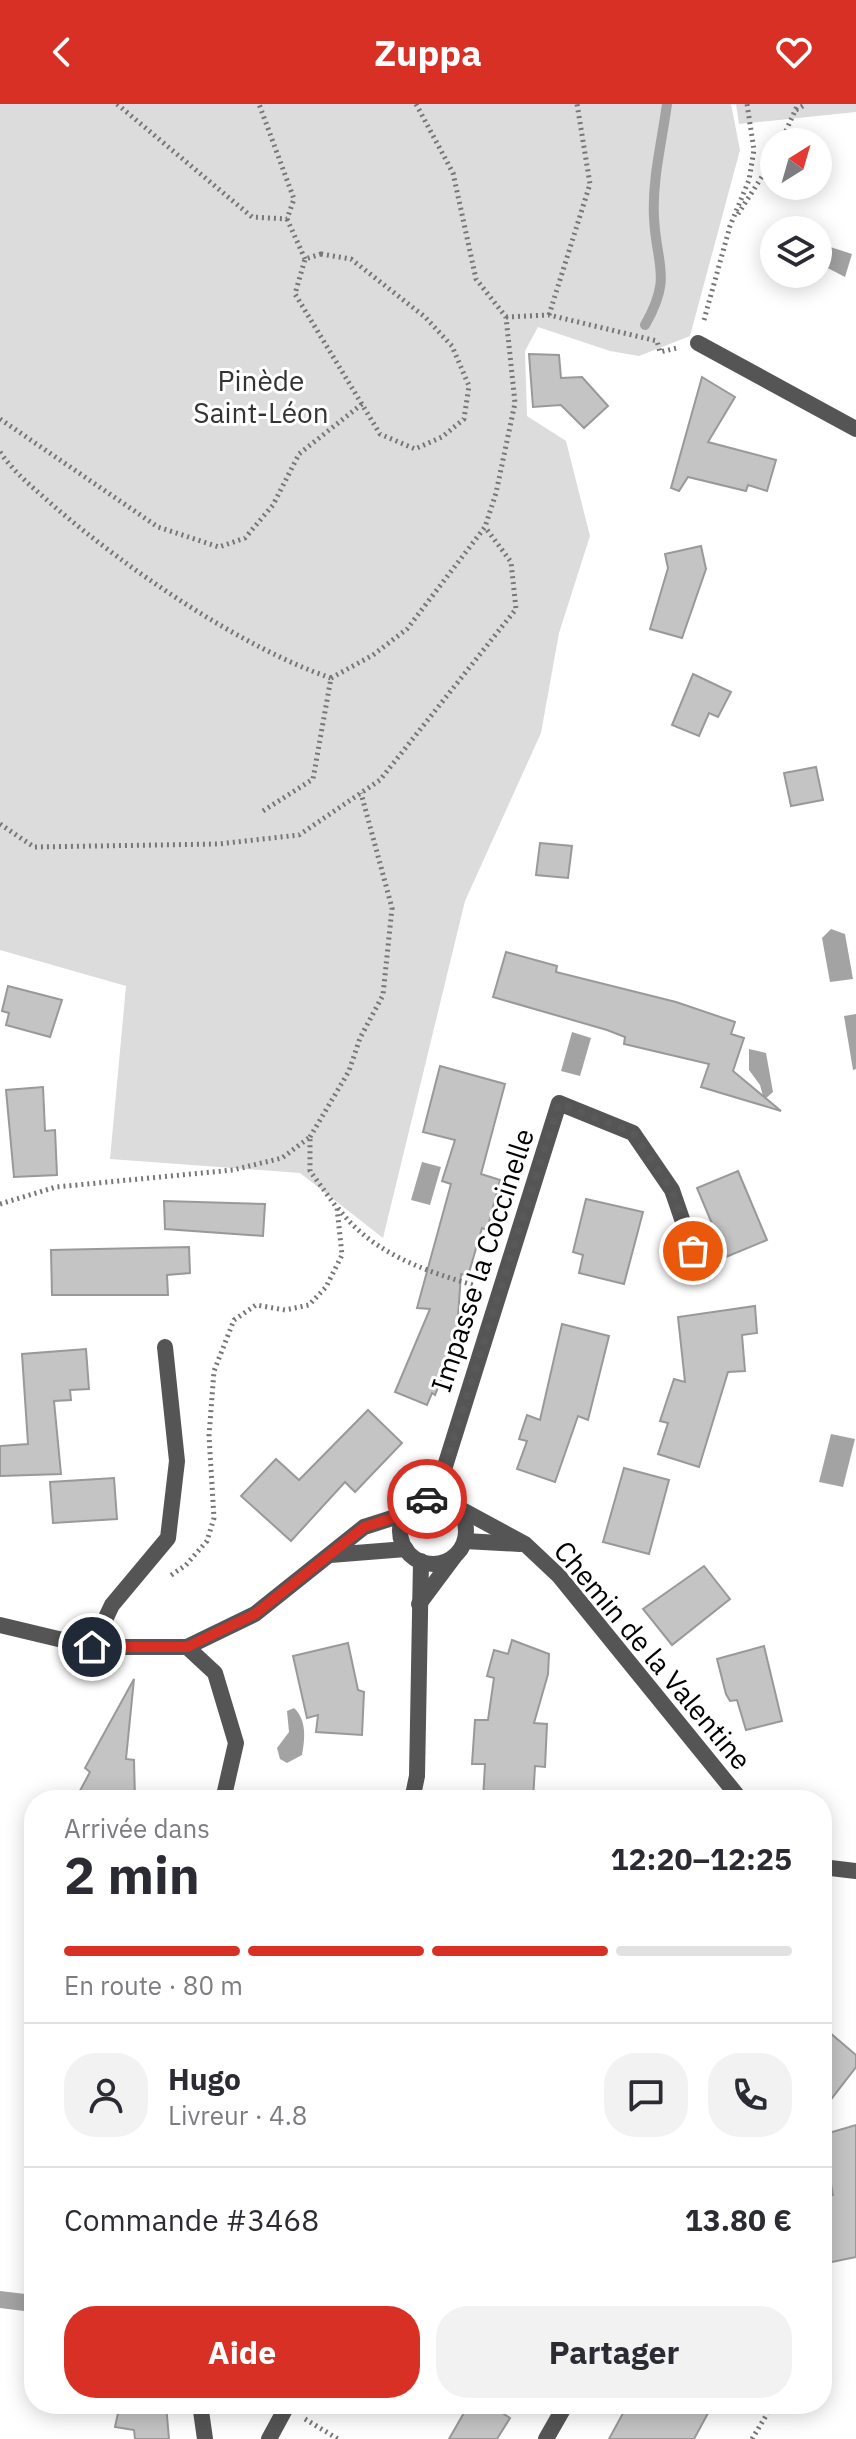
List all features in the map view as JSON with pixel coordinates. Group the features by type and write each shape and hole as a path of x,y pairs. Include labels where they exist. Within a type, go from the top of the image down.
{"street":[{"path":"698,343 856,429"},
{"name":"Impasse la Coccinelle","path":"446,1502 448,1453 559,1103 633,1133 672,1190 693,1251"},
{"path":"92,1647 112,1605 168,1538 177,1461 165,1347"},
{"path":"419,1604 463,1544 464,1520 446,1502 413,1505 405,1514 401,1526 406,1549 421,1561 440,1563 450,1559 463,1544"},
{"name":"Chemin de la Valentine","path":"446,1502 525,1544 578,1598 733,1790"},
{"path":"0,1625 92,1647 187,1647 255,1614 364,1527 405,1514"},
{"name":"Chemin de la Valentine","path":"463,1544 525,1544"},
{"path":"330,1555 406,1549"},
{"path":"414,1790 417,1776 421,1561"},
{"path":"187,1647 215,1673 236,1743 225,1790"},
{"path":"832,1868 856,1871"},
{"path":"201,2414 205,2439"},
{"path":"269,2439 283,2414"},
{"path":"546,2439 560,2414"}],"path":[{"path":"117,104 252,217 287,219"},
{"path":"259,104 294,199 287,219 305,259 295,294 380,434 415,449 442,437 464,419 469,386 452,346 425,317 351,259 321,254 305,259"},
{"path":"0,452 11,469 95,541 155,582 298,667 331,678 373,655 407,629 485,527 496,493 515,403 506,317 476,279 453,173 416,104"},
{"path":"549,315 590,184 577,104"},
{"path":"506,317 549,315 657,341 660,352 698,343 730,226 749,180 754,150 747,104"},
{"path":"787,128 796,107 806,104"},
{"path":"730,226 760,180"},
{"path":"0,419 158,527 219,547 245,538 273,505 299,454 362,404"},
{"path":"0,824 34,847 218,844 299,835 380,780 516,609 511,562 485,527"},
{"path":"263,811 313,779 331,678"},
{"path":"0,1204 56,1187 233,1170 282,1158 310,1137 349,1071 360,1038 383,995 392,908 361,793"},
{"path":"310,1137 310,1171 337,1208 380,1249 416,1268 499,1293"},
{"path":"167,1578 186,1565 207,1541 214,1518 210,1401 214,1371 234,1320 256,1305 285,1310 309,1305 326,1287 342,1255 337,1208"},
{"path":"299,2414 338,2439"},
{"path":"752,2439 767,2414"}],"green space":[{"name":"Pinède Saint-Léon","path":"0,104 731,104 740,150 690,336 639,356 610,351 538,327 525,351 527,416 566,441 590,536 559,633 541,733 465,901 383,1238 300,1173 110,1159 126,986 0,950"},
{"path":"736,104 856,104 856,112 739,124"}],"shaded area":[{"path":"832,248 852,254 845,277 832,270"},
{"path":"831,929 845,934 853,979 830,982 822,938"},
{"path":"856,1014 856,1069 853,1070 844,1016"},
{"path":"572,1032 591,1038 580,1076 561,1071"},
{"path":"749,1049 766,1053 773,1092 764,1100 760,1085 749,1070"},
{"path":"422,1162 441,1167 430,1205 411,1200"},
{"path":"831,1434 855,1439 843,1487 819,1482"},
{"path":"294,1708 303,1724 303,1749 302,1755 287,1763 280,1759 277,1748 289,1732 287,1711"},
{"path":"0,2291 24,2294 24,2311 0,2308"}],"building":[{"path":"529,354 559,355 561,378 582,377 608,406 584,428 561,405 533,407"},
{"path":"702,377 735,397 708,442 776,460 767,491 748,485 746,491 688,477 679,491 671,488"},
{"path":"701,546 706,569 682,638 650,629 668,568 665,554"},
{"path":"693,674 731,692 718,717 709,713 699,736 672,725"},
{"path":"816,767 823,800 791,806 784,773"},
{"path":"540,843 572,846 568,878 536,875"},
{"path":"506,952 557,966 556,972 676,1002 735,1022 731,1034 744,1038 733,1071 781,1111 701,1087 709,1064 624,1044 625,1037 607,1030 493,997"},
{"path":"8,986 62,1000 50,1037 6,1025 9,1013 2,1011"},
{"path":"440,1066 505,1084 481,1174 500,1180 487,1230 482,1228 468,1276 461,1274 456,1344 435,1395 432,1393 427,1405 395,1392 430,1309 417,1308 451,1184 442,1181 455,1140 423,1132"},
{"path":"43,1087 45,1131 55,1130 57,1175 14,1177 6,1090"},
{"path":"738,1171 767,1240 726,1257 697,1188"},
{"path":"586,1199 643,1212 624,1284 579,1273 583,1255 573,1252"},
{"path":"164,1201 265,1204 263,1236 165,1229"},
{"path":"189,1247 190,1273 167,1275 168,1295 52,1295 51,1250"},
{"path":"755,1306 757,1333 742,1335 745,1371 728,1372 699,1467 658,1454 668,1423 660,1421 674,1379 685,1382 678,1317"},
{"path":"562,1324 609,1336 588,1420 578,1416 555,1482 517,1469 527,1441 519,1439 527,1415 540,1420"},
{"path":"86,1349 89,1389 70,1390 71,1400 54,1401 61,1474 0,1476 0,1446 28,1444 22,1354"},
{"path":"368,1410 402,1443 355,1492 345,1482 291,1541 241,1496 276,1459 299,1480"},
{"path":"624,1468 669,1480 649,1554 603,1542"},
{"path":"114,1478 117,1519 53,1523 50,1482"},
{"path":"704,1566 730,1599 672,1645 643,1609"},
{"path":"512,1640 549,1654 548,1674 534,1723 547,1724 545,1767 535,1766 534,1790 484,1790 485,1764 472,1764 475,1720 488,1720 494,1678 487,1676 494,1650 508,1654"},
{"path":"348,1643 358,1690 364,1692 362,1735 316,1732 318,1715 307,1718 293,1656"},
{"path":"764,1646 782,1721 746,1730 737,1700 730,1701 726,1694 717,1659"},
{"path":"134,1679 126,1759 134,1760 135,1790 80,1790 90,1772 85,1768"},
{"path":"832,2035 856,2055 856,2067 832,2098"},
{"path":"856,2125 856,2257 832,2262 833,2195 832,2132"},
{"path":"118,2414 167,2414 169,2439 135,2439 134,2430 115,2427"},
{"path":"463,2414 504,2414 510,2418 497,2439 449,2439"},
{"path":"623,2414 708,2414 694,2439 609,2439"}],"waterway":[{"path":"645,325 654,308 661,282 654,203 667,104"}],"way so far":[{"path":"427,1499 435,1498 559,1103 633,1133 672,1190 693,1251"}],"route":[{"path":"92,1647 187,1647 255,1614 364,1527 405,1514 413,1505 427,1499"}]}
